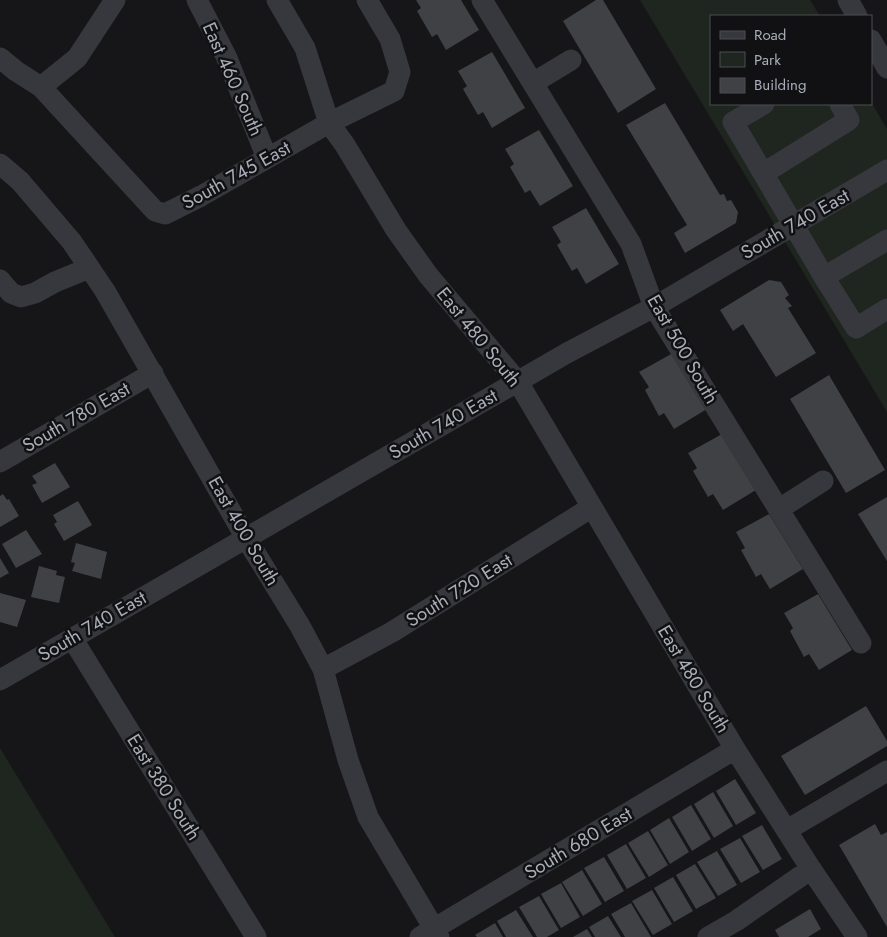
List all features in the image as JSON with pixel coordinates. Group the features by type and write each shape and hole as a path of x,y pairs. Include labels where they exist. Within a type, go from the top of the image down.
{"street":[{"path":"41,86 77,58 115,0"},
{"name":"East 460 South","path":"198,0 226,56 267,158"},
{"name":"East 480 South","path":"277,0 304,48 329,123 345,145 396,230 428,275 518,382 736,749 811,869 857,937"},
{"name":"South 745 East","path":"0,58 16,71 41,86 154,211 165,214 179,208 329,123 394,91 400,72 390,39 367,0"},
{"name":"East 500 South","path":"482,0 631,244 654,307 861,643"},
{"path":"848,0 856,15"},
{"path":"872,42 887,68"},
{"path":"532,83 571,60"},
{"path":"762,105 733,122 824,277 856,328 887,309"},
{"path":"764,173 849,120 841,105"},
{"name":"East 400 South","path":"0,164 20,180 72,242 90,268 153,373 246,538 300,626 323,669 348,760 368,818 431,934"},
{"name":"South 740 East","path":"0,680 518,382 654,307 887,170"},
{"path":"824,277 887,240"},
{"path":"0,280 11,293 21,297 35,294 55,282 90,268"},
{"name":"South 780 East","path":"0,462 153,373"},
{"path":"779,508 823,481"},
{"name":"South 720 East","path":"323,669 392,632 592,507"},
{"name":"East 380 South","path":"72,638 256,937"},
{"name":"South 680 East","path":"431,934 736,749"},
{"path":"787,830 887,771"},
{"path":"708,937 741,929 811,869"}],"green space":[{"path":"640,0 810,0 819,15 710,15 710,105 872,104 887,129 887,412"},
{"path":"0,748 115,937 0,937"}],"building":[{"path":"416,0 461,0 479,30 446,50 437,34 432,37 417,11 421,8"},
{"path":"596,0 603,0 656,89 618,113 563,21"},
{"path":"492,52 525,108 492,128 483,112 478,115 463,89 467,86 458,71"},
{"path":"665,103 720,195 724,194 727,201 731,200 738,212 736,223 685,253 674,233 687,225 626,125"},
{"path":"539,130 573,186 540,206 530,190 525,193 510,167 514,164 505,149"},
{"path":"586,208 619,264 586,284 577,268 572,271 557,245 561,242 552,227"},
{"path":"769,280 781,282 789,295 785,298 792,306 788,308 816,353 776,377 743,324 733,331 720,310"},
{"path":"673,353 707,409 674,429 664,413 659,416 645,390 649,387 639,372"},
{"path":"829,375 885,470 846,493 790,399"},
{"path":"722,434 756,490 723,510 713,494 708,497 693,471 697,468 688,453"},
{"path":"55,463 70,487 42,503 32,485 37,483 32,476"},
{"path":"3,494 7,500 9,499 19,516 0,527 0,496"},
{"path":"887,497 887,561 858,514"},
{"path":"78,501 92,525 64,541 54,524 57,522 53,515"},
{"path":"769,514 803,569 770,589 761,574 756,577 741,550 745,548 736,532"},
{"path":"26,530 42,554 16,568 2,544"},
{"path":"76,543 107,552 101,579 72,571 75,563 71,562"},
{"path":"0,558 9,573 0,578"},
{"path":"39,566 57,571 56,575 65,577 59,603 31,597"},
{"path":"0,593 26,600 17,627 0,622"},
{"path":"818,594 852,650 819,670 809,654 804,657 790,631 793,628 784,613"},
{"path":"866,706 887,741 887,746 805,795 781,756"},
{"path":"735,779 756,813 736,825 716,791"},
{"path":"713,792 733,826 714,838 694,804"},
{"path":"691,805 711,839 692,851 672,817"},
{"path":"669,818 689,852 670,864 650,830"},
{"path":"875,824 881,835 887,832 887,927 839,845"},
{"path":"762,825 782,859 763,870 742,836"},
{"path":"648,831 668,865 649,877 628,843"},
{"path":"740,838 760,872 741,883 720,849"},
{"path":"626,844 646,878 627,889 607,855"},
{"path":"717,851 737,885 718,896 697,862"},
{"path":"604,857 624,891 605,902 584,868"},
{"path":"695,864 716,898 696,909 676,875"},
{"path":"582,870 602,904 583,916 562,882"},
{"path":"673,877 693,911 674,922 654,888"},
{"path":"561,883 580,917 561,928 541,894"},
{"path":"652,890 672,924 653,935 632,901"},
{"path":"539,896 559,930 547,937 537,937 519,907"},
{"path":"631,903 651,937 625,937 611,914"},
{"path":"810,909 821,929 808,937 779,937 775,930"},
{"path":"516,910 533,937 506,937 497,921"},
{"path":"608,916 621,937 595,937 589,927"},
{"path":"495,923 503,937 477,937 475,935"},
{"path":"587,929 592,937 573,937"}]}
